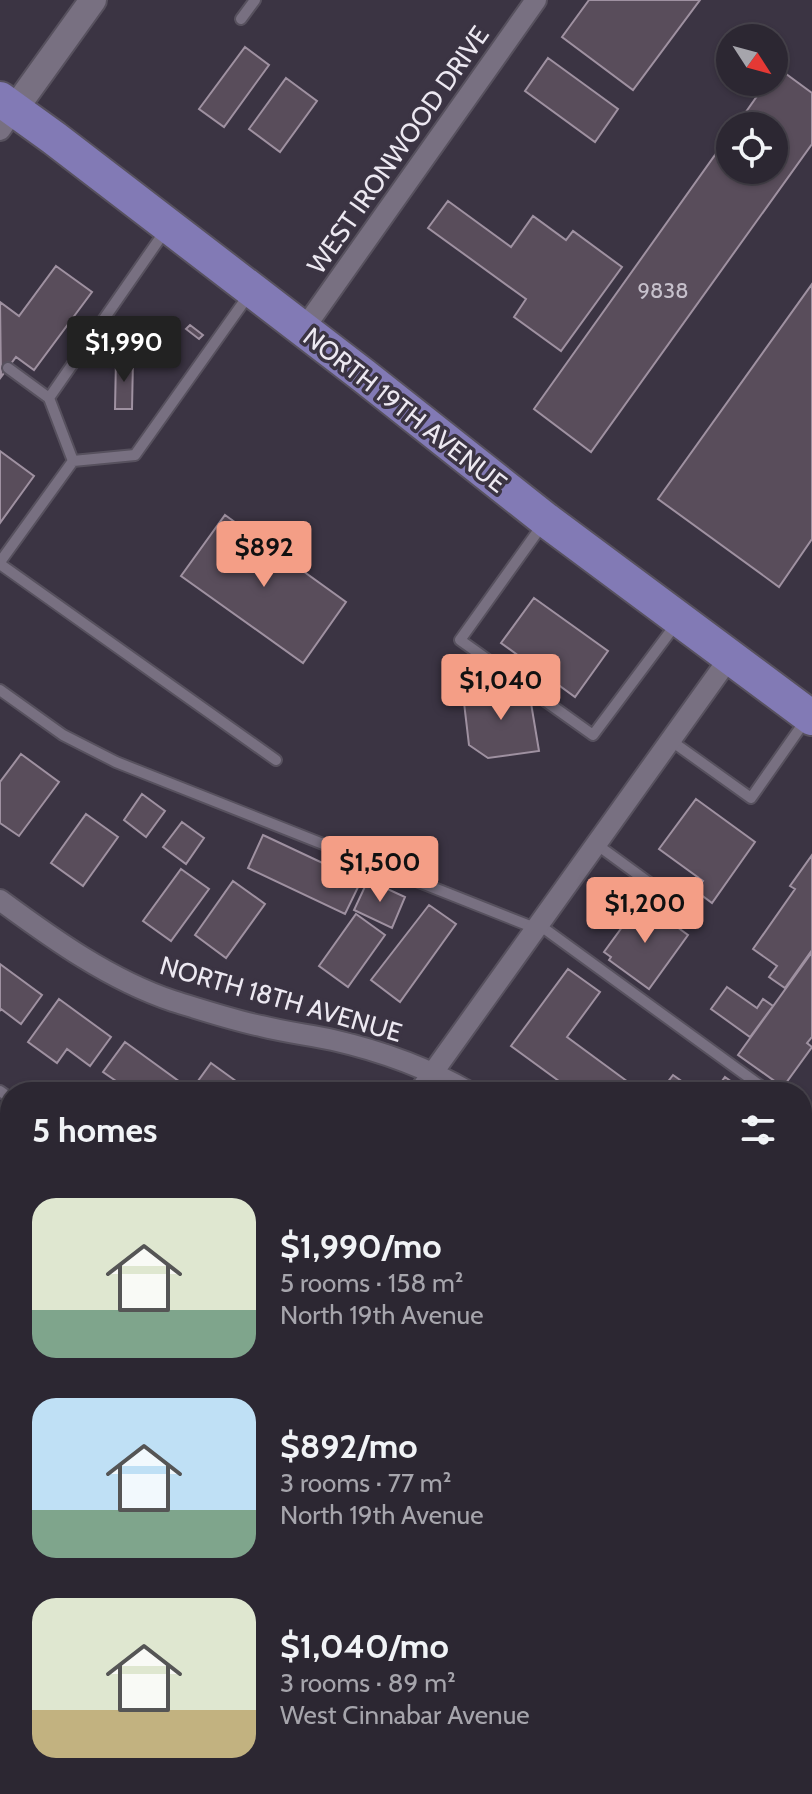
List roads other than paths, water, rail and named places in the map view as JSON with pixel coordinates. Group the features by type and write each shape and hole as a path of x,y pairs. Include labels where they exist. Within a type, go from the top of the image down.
{"main road":[{"name":"NORTH 19TH AVENUE","path":"5,113 54,138 546,520 810,717"}],"street":[{"path":"5,113 93,0"},
{"name":"WEST IRONWOOD DRIVE","path":"303,330 536,0"},
{"path":"426,1082 730,657"},
{"name":"NORTH 18TH AVENUE","path":"0,900 75,952 123,979 169,999 259,1026 375,1052 418,1065 450,1082"}],"lane":[{"path":"241,19 255,0"},
{"path":"49,398 169,226"},
{"path":"251,291 135,455 73,461 0,563 276,760"},
{"path":"8,368 49,398 73,461"},
{"path":"546,520 460,640 593,735 680,620"},
{"path":"0,690 63,735 116,762 537,926 755,1082"},
{"path":"670,740 751,798 810,717"},
{"path":"596,844 688,911"}]}
